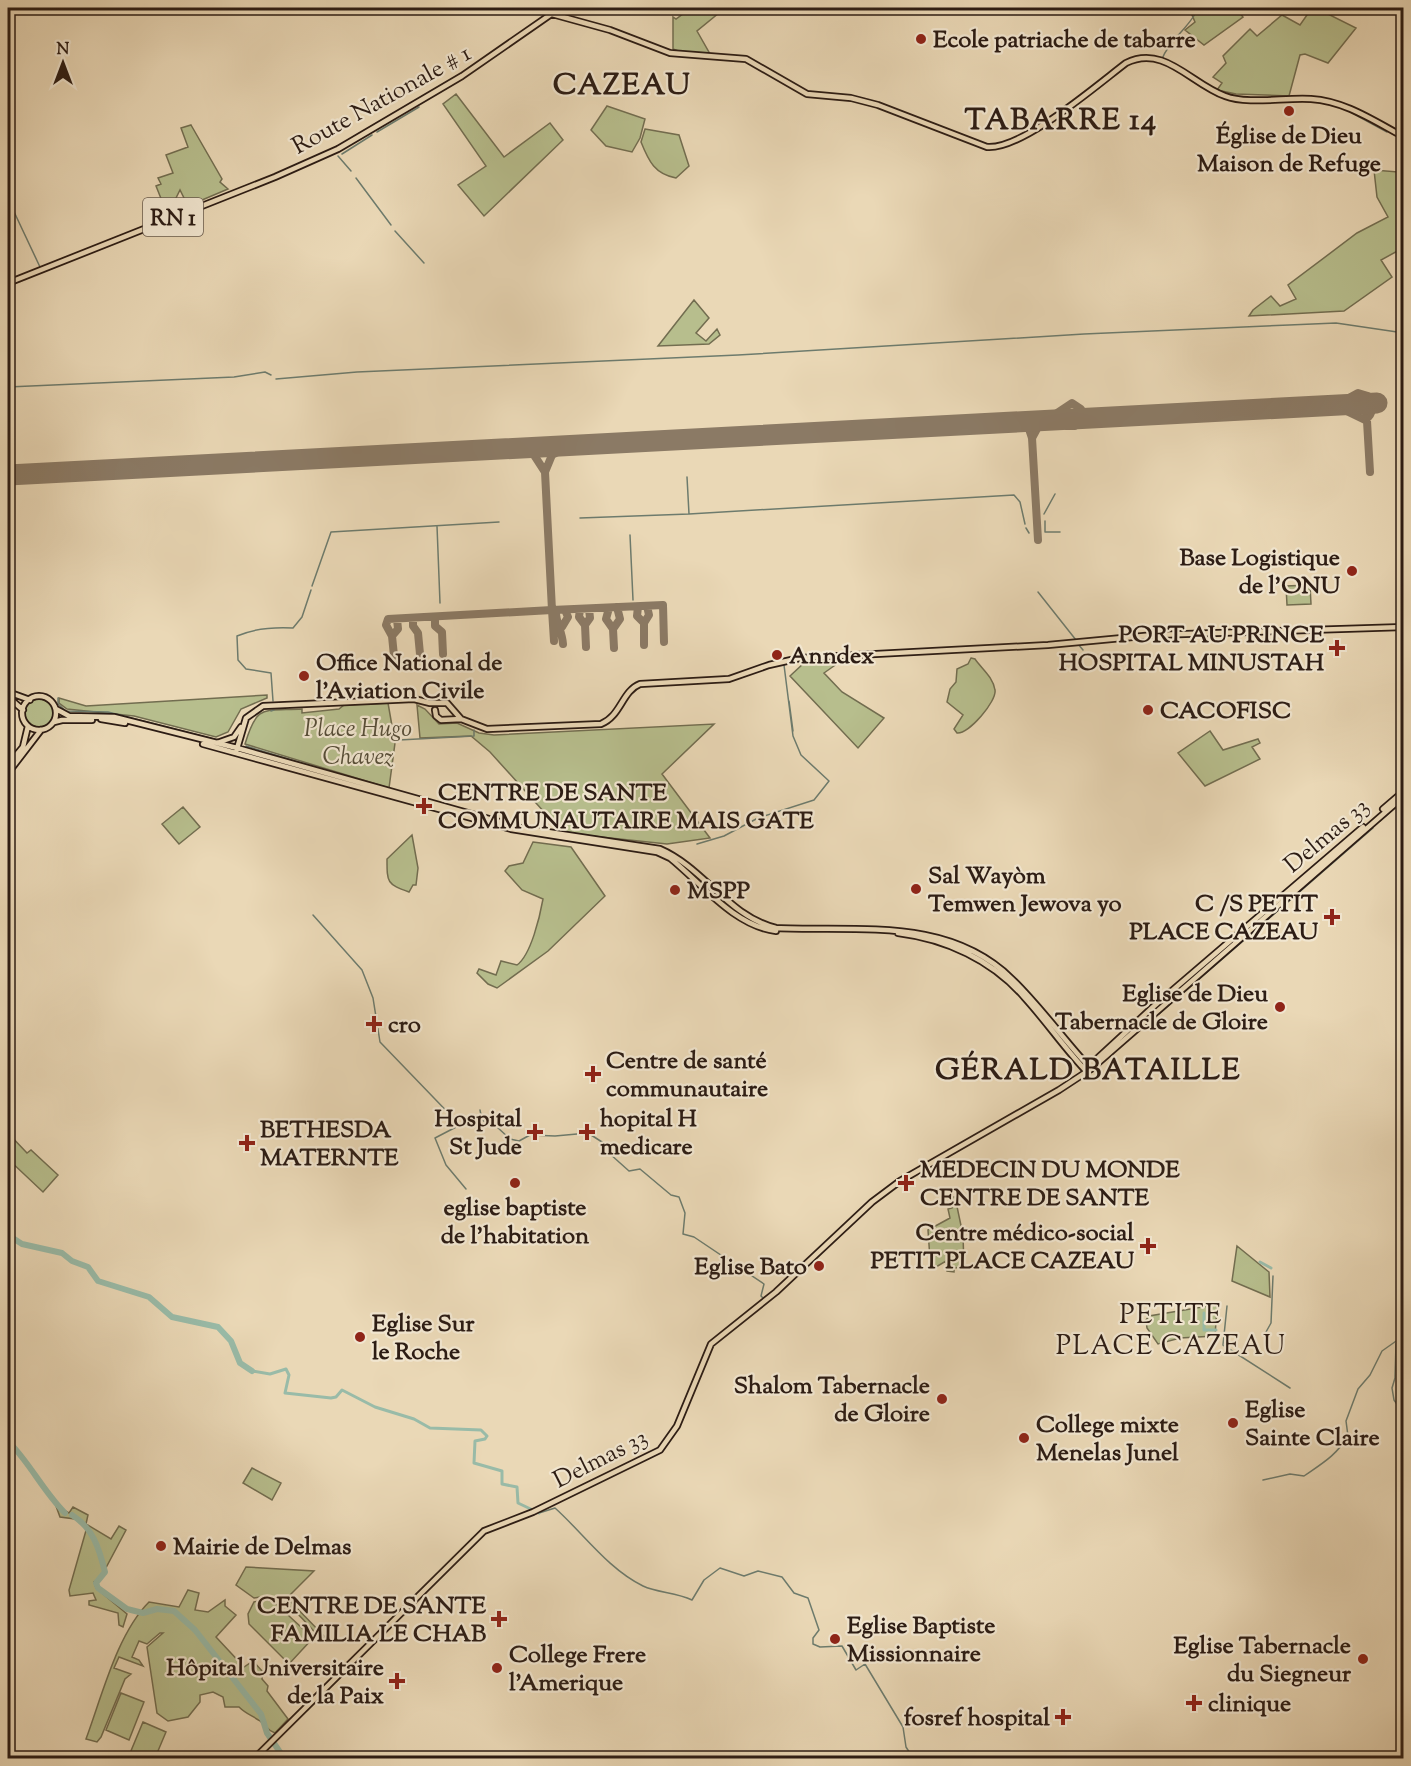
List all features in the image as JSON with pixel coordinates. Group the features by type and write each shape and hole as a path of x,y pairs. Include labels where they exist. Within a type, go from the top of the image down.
{"main road":[{"name":"Route Nationale # 1","path":"8,283 322,157 462,76 560,8"},
{"path":"552,14 610,30 670,53 746,59 803,93 851,98 878,105 987,147 1004,146 1025,135 1126,63 1146,57 1166,62 1224,96 1309,99 1338,103 1404,137"},
{"path":"236,750 243,725 249,714 263,706 394,699 447,703 461,719 477,726 499,729 601,724 611,719 630,690 640,684 729,679 769,665 800,658 1048,645 1154,635 1404,627"},
{"path":"8,692 30,700 45,698 56,709 69,716 114,717 521,828 660,849 679,860 742,914 767,926 797,929 895,930 934,936 954,943 977,954 1011,978 1087,1070"},
{"path":"8,698 23,710 28,726 23,747 8,765"},
{"path":"23,710 30,700"},
{"path":"424,702 435,710 438,719 461,719"},
{"path":"435,710 440,703"},
{"path":"54,722 56,709"},
{"path":"448,720 453,711"},
{"path":"8,773 41,730 62,720 112,720 236,750"},
{"path":"213,743 228,740 243,725"},
{"path":"28,726 41,730"},
{"name":"Delmas 33","path":"255,1758 477,1537 493,1527 534,1511 660,1450 677,1426 711,1344 776,1292 884,1192 1059,1090 1087,1070 1153,1007 1404,794"}],"green space":[{"path":"691,8 725,8 697,31 710,54 681,52 673,49 673,17 676,19"},
{"path":"1189,8 1236,8 1243,17 1204,45 1185,30 1195,22"},
{"path":"1292,8 1316,8 1356,28 1328,63 1305,54 1300,55 1289,96 1236,94 1217,90 1222,83 1213,77 1226,63 1223,56 1250,29 1257,36 1282,15 1300,25 1307,15"},
{"path":"456,94 504,157 550,123 563,140 484,216 458,185 486,166 443,104"},
{"path":"607,106 645,119 640,138 632,152 606,146 591,130"},
{"path":"191,125 222,179 220,182 228,189 188,206 180,190 174,202 164,206 156,186 161,184 158,178 173,173 166,155 188,147 181,128"},
{"path":"645,129 679,135 689,166 676,178 663,174 650,161 641,142"},
{"path":"1403,141 1403,248 1381,260 1392,277 1344,311 1249,316 1271,296 1280,306 1296,299 1288,285 1357,233 1388,217 1377,197 1374,170 1398,172"},
{"path":"694,300 709,318 696,333 706,341 717,329 720,335 709,344 658,346"},
{"path":"1310,585 1311,604 1287,605 1286,586"},
{"path":"971,658 975,659 990,677 995,690 992,702 975,723 957,733 954,729 963,715 947,702 950,689 956,682 957,669 968,664"},
{"path":"822,660 841,661 824,673 842,692 884,718 858,748 790,676 804,663"},
{"path":"267,695 267,698 241,709 228,732 216,737 134,716 67,709 59,703 59,698 86,706"},
{"path":"39,699 49,703 53,713 49,723 39,727 29,723 25,713 29,703"},
{"name":"Place Hugo Chavez","path":"388,703 395,743 389,788 245,744 253,722 263,712 302,709 302,713 339,709 344,705"},
{"path":"417,705 425,709 439,724 457,723 479,733 494,735 714,724 662,774 710,838 667,844 563,833 490,752 471,736 420,738"},
{"path":"1210,731 1223,750 1258,739 1260,743 1252,747 1260,759 1205,786 1178,753"},
{"path":"183,807 200,827 179,844 162,824"},
{"path":"412,835 418,868 416,885 413,885 409,892 390,882 387,873 387,859"},
{"path":"533,842 571,847 605,896 548,951 497,988 488,984 477,973 479,969 496,975 501,961 517,965 527,953 540,915 543,899 522,890 505,871 509,866 523,863"},
{"path":"8,1133 27,1153 31,1150 58,1175 43,1192 8,1159"},
{"path":"952,1197 955,1197 963,1235 964,1267 954,1268 954,1272 947,1271 946,1261 936,1267 930,1259 928,1230 950,1218 948,1209 952,1208"},
{"path":"1237,1246 1269,1272 1270,1297 1232,1281"},
{"path":"1214,1305 1217,1307 1215,1336 1180,1338 1158,1344 1147,1328 1146,1320 1149,1316"},
{"path":"252,1468 281,1483 272,1500 243,1483"},
{"path":"56,1506 69,1513 73,1507 88,1515 86,1524 111,1539 119,1526 126,1530 100,1579 94,1582 96,1588 127,1614 123,1627 119,1625 118,1613 89,1605 89,1601 96,1600 93,1593 70,1596 69,1590 87,1527 75,1519 60,1517"},
{"path":"246,1567 314,1571 287,1598 325,1637 320,1638 299,1615 283,1602 274,1598 254,1598 236,1585"},
{"path":"188,1590 199,1593 195,1610 208,1612 225,1600 225,1606 236,1615 216,1637 244,1667 253,1661 263,1672 262,1679 268,1686 267,1691 288,1719 275,1733 239,1707 225,1707 223,1697 213,1692 200,1695 200,1702 188,1717 168,1721 157,1713 147,1647 163,1633 160,1633 147,1644 139,1641 132,1657 139,1660 143,1666 119,1657 114,1668 131,1674 125,1679 101,1737 97,1742 86,1739 119,1648 138,1615 149,1602 179,1607"},
{"path":"266,1599 276,1604 313,1638 289,1664 249,1624 248,1614 254,1602"},
{"path":"121,1693 144,1702 129,1740 106,1730"},
{"path":"143,1722 166,1732 155,1758 128,1758"}],"waterway":[{"path":"1162,59 1168,47 1195,14 1192,8"},
{"path":"377,132 419,107"},
{"path":"1343,108 1387,132"},
{"path":"1391,133 1404,139"},
{"path":"342,154 372,135"},
{"path":"338,156 351,171"},
{"path":"356,178 391,225"},
{"path":"8,199 40,267"},
{"path":"395,231 424,263"},
{"path":"276,379 357,372 738,355 1084,334 1336,323 1404,333"},
{"path":"8,387 234,377 265,372 271,375"},
{"path":"580,518 689,514 687,477"},
{"path":"1044,514 1055,494"},
{"path":"689,514 1014,495 1020,502 1025,524"},
{"path":"1045,521 1045,532 1060,532"},
{"path":"312,586 331,532 499,522"},
{"path":"437,526 440,603"},
{"path":"1026,528 1029,533"},
{"path":"630,535 633,600"},
{"path":"273,701 271,673 246,669 238,660 237,636 264,629 293,628 302,617 311,590"},
{"path":"1038,592 1076,640"},
{"path":"1078,644 1083,650"},
{"path":"697,844 724,836 758,818 814,800 829,781 801,755 793,736 784,665"},
{"path":"58,698 58,704 66,711 108,712 218,740"},
{"path":"789,701 793,731"},
{"path":"399,740 474,736 474,730"},
{"path":"246,746 342,775"},
{"path":"1380,821 1404,800"},
{"path":"1159,1014 1373,828"},
{"path":"313,915 362,970 373,998 380,1042 460,1125 435,1138 446,1165 466,1189"},
{"path":"480,1110 482,1120 497,1127 510,1139 519,1141 530,1135 555,1136 588,1133 602,1142 610,1154 629,1171 640,1169 671,1195 679,1197 685,1213 683,1234 694,1237 764,1284 761,1296 763,1298"},
{"path":"8,1235 22,1244 62,1253 72,1261 88,1267 98,1281 149,1297 172,1317 218,1327 231,1341 240,1363 252,1371"},
{"path":"1260,1262 1271,1268"},
{"path":"1266,1332 1271,1323 1273,1276"},
{"path":"1227,1306 1223,1345 1290,1388"},
{"path":"1204,1313 1204,1330 1216,1330"},
{"path":"1404,1333 1396,1344 1395,1378 1392,1388 1394,1400 1404,1414"},
{"path":"1263,1480 1290,1474 1304,1476 1338,1449 1348,1436 1346,1421 1358,1389 1370,1375 1382,1351 1399,1339"},
{"path":"252,1371 270,1374 286,1369 289,1375 285,1393 331,1398 336,1397 342,1390 375,1407 414,1419 430,1428 481,1430 487,1436 485,1439 475,1441 474,1463 502,1471 502,1484 517,1487 518,1503 539,1513"},
{"path":"8,1441 65,1513"},
{"path":"539,1513 555,1508 607,1560 630,1579 643,1586 692,1600 704,1580 720,1568 744,1576 758,1571 782,1577 794,1593 808,1598 819,1630 813,1638 813,1644 820,1647 842,1646 856,1670 865,1664 903,1727 906,1747 913,1758"},
{"path":"72,1515 90,1532 97,1547 105,1572 96,1583 98,1588 127,1609 143,1613 157,1609 174,1611 195,1630 261,1714 267,1733 284,1758"}],"taxiway":[{"path":"1334,405 1365,420 1372,409 1368,396 1358,393 1336,405"},
{"path":"1032,438 1039,425 1072,403 1081,409 1081,419 1075,426 1067,426 1057,420"},
{"path":"1366,404 1370,472"},
{"path":"1020,422 1029,429 1032,438 1038,540"},
{"path":"569,446 552,455 545,472 552,610 663,605 664,642"},
{"path":"517,448 534,455 545,472"},
{"path":"644,623 649,615 647,606"},
{"path":"613,629 620,619 617,607"},
{"path":"638,607 637,616 644,623 644,645"},
{"path":"609,608 606,619 613,629 614,648"},
{"path":"580,609 579,617 585,625 586,647"},
{"path":"585,625 590,618 589,609"},
{"path":"394,656 392,636 386,625 388,619 552,610 554,641"},
{"path":"562,627 568,617 565,610"},
{"path":"556,613 563,644"},
{"path":"435,617 435,626 442,632 443,654"},
{"path":"413,618 413,626 418,633 420,654"},
{"path":"392,636 398,629 397,619"}],"runway":[{"path":"8,475 1377,403"}],"place":[{"name":"Ecole patriache de tabarre","path":"921,39"},
{"name":"Église de Dieu Maison de Refuge","path":"1289,111"},
{"name":"Base Logistique de l'ONU","path":"1352,571"},
{"name":"PORT AU PRINCE HOSPITAL MINUSTAH","path":"1337,648"},
{"name":"Anndex","path":"777,655"},
{"name":"Office National de l'Aviation Civile","path":"304,676"},
{"name":"CACOFISC","path":"1148,710"},
{"name":"CENTRE DE SANTE COMMUNAUTAIRE MAIS GATE","path":"424,806"},
{"name":"Sal Wayòm Temwen Jewova yo","path":"916,889"},
{"name":"MSPP","path":"675,890"},
{"name":"C /S PETIT PLACE CAZEAU","path":"1332,917"},
{"name":"Eglise de Dieu Tabernacle de Gloire","path":"1280,1007"},
{"name":"cro","path":"374,1024"},
{"name":"Centre de santé communautaire","path":"593,1074"},
{"name":"Hospital St Jude","path":"535,1132"},
{"name":"hopital H medicare","path":"587,1132"},
{"name":"BETHESDA MATERNTE","path":"247,1143"},
{"name":"eglise baptiste de l'habitation","path":"515,1183"},
{"name":"MEDECIN DU MONDE CENTRE DE SANTE","path":"906,1183"},
{"name":"Centre médico-social PETIT PLACE CAZEAU","path":"1148,1246"},
{"name":"Eglise Bato","path":"819,1266"},
{"name":"Eglise Sur le Roche","path":"360,1337"},
{"name":"Shalom Tabernacle de Gloire","path":"942,1399"},
{"name":"Eglise Sainte Claire","path":"1233,1423"},
{"name":"College mixte Menelas Junel","path":"1024,1438"},
{"name":"Mairie de Delmas","path":"161,1546"},
{"name":"CENTRE DE SANTE FAMILIA LE CHAB","path":"499,1619"},
{"name":"Eglise Baptiste Missionnaire","path":"835,1639"},
{"name":"Eglise Tabernacle du Siegneur","path":"1363,1659"},
{"name":"College Frere l'Amerique","path":"497,1668"},
{"name":"Hôpital Universitaire de la Paix","path":"397,1681"},
{"name":"clinique","path":"1194,1703"},
{"name":"fosref hospital","path":"1063,1717"}],"district":[{"name":"CAZEAU","path":"622,84"},
{"name":"TABARRE 14","path":"1061,119"},
{"name":"GÉRALD BATAILLE","path":"1088,1069"},
{"name":"PETITE PLACE CAZEAU","path":"1171,1330"}]}
